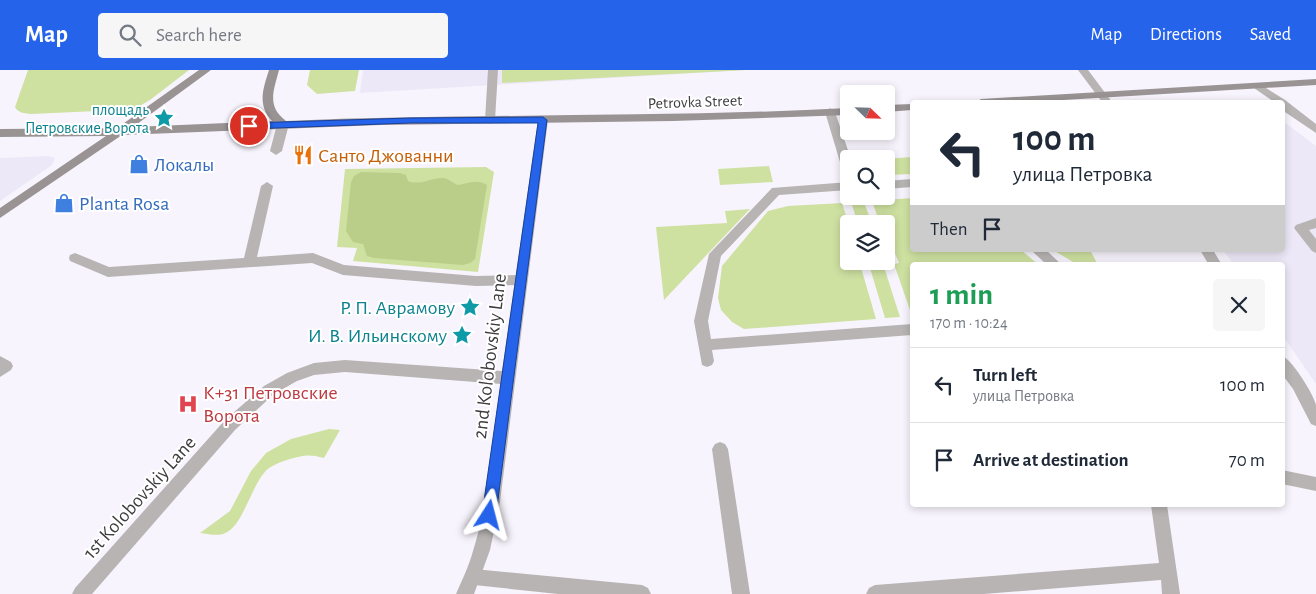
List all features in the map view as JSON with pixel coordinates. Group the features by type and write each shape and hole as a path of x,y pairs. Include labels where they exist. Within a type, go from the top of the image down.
{"main road":[{"path":"0,214 167,100 206,70"},
{"path":"274,70 267,95 268,107 271,115 283,124"},
{"path":"1043,100 1105,98 1316,82"},
{"path":"895,108 910,107"},
{"name":"Petrovka Street","path":"122,130 283,124 543,120 840,111"},
{"path":"0,133 122,130"}],"street":[{"path":"490,120 493,70"},
{"path":"1084,70 1105,98"},
{"path":"1258,86 1278,100"},
{"path":"1285,105 1316,129"},
{"path":"830,112 842,150"},
{"name":"2nd Kolobovskiy Lane","path":"465,594 474,577 486,530 543,120"},
{"path":"276,150 283,124"},
{"path":"895,184 910,183"},
{"path":"250,262 267,186"},
{"path":"707,361 700,321 715,254 776,191 840,187"},
{"path":"1316,223 1300,228 1316,248"},
{"path":"1040,252 1052,262"},
{"path":"75,258 108,272 313,258 343,270 476,281 520,280"},
{"path":"704,345 910,330"},
{"path":"0,362 6,366 0,371"},
{"name":"1st Kolobovskiy Lane","path":"81,594 230,425 269,390 292,377 314,369 345,366 508,378"},
{"path":"1285,366 1298,384 1316,418"},
{"path":"720,449 741,594"},
{"path":"1285,478 1316,484"},
{"path":"1159,507 1171,594"},
{"path":"875,594 1168,571"},
{"path":"474,577 642,594"}],"shaded area":[{"path":"363,70 747,70 360,93"},
{"path":"1285,123 1316,146 1316,384 1285,339 1285,262 1232,262 1224,252 1285,252"},
{"path":"49,156 55,158 52,165 0,201 0,158"}],"green space":[{"path":"28,70 189,70 150,100 136,108 31,114 20,112 15,107"},
{"path":"310,70 359,70 355,91 317,94 307,85"},
{"path":"502,70 747,70 502,83"},
{"path":"910,157 910,174 895,175 895,158"},
{"path":"769,166 773,182 720,185 718,169"},
{"path":"486,167 494,172 478,272 353,261 357,248 337,247 345,169"},
{"path":"361,172 400,173 406,175 408,181 413,182 444,178 458,185 477,182 487,185 475,259 463,265 367,256 363,244 353,242 346,231 351,182 354,176"},
{"path":"910,198 910,252 1023,252 1035,262 910,262 910,310 895,267 895,264 899,263 895,253 895,215 877,215 873,205 895,205 895,199"},
{"path":"840,203 840,205 843,205 846,215 840,215 840,270 862,270 876,319 744,329 732,322 721,310 718,298 722,266 768,211 788,206"},
{"path":"852,205 865,205 869,215 855,215"},
{"path":"750,209 664,300 656,227 727,223 725,211"},
{"path":"1056,252 1091,252 1096,262 1073,262"},
{"path":"871,270 885,270 900,317 885,318"},
{"path":"329,429 340,430 324,458 303,456 269,468 257,483 237,523 230,530 220,535 200,533 230,511 251,471 266,453 291,439"}],"place":[{"name":"площадь Петровские Ворота","path":"164,118"},
{"name":"Санто Джованни","path":"303,155"},
{"name":"Локалы","path":"139,164"},
{"name":"Planta Rosa","path":"64,203"},
{"name":"Р. П. Аврамову","path":"470,307"},
{"name":"И. В. Ильинскому","path":"462,335"},
{"name":"К+31 Петровские Ворота","path":"188,404"}],"route":[{"path":"249,126 410,120 543,120 520,280 497,468 489,515"}]}
